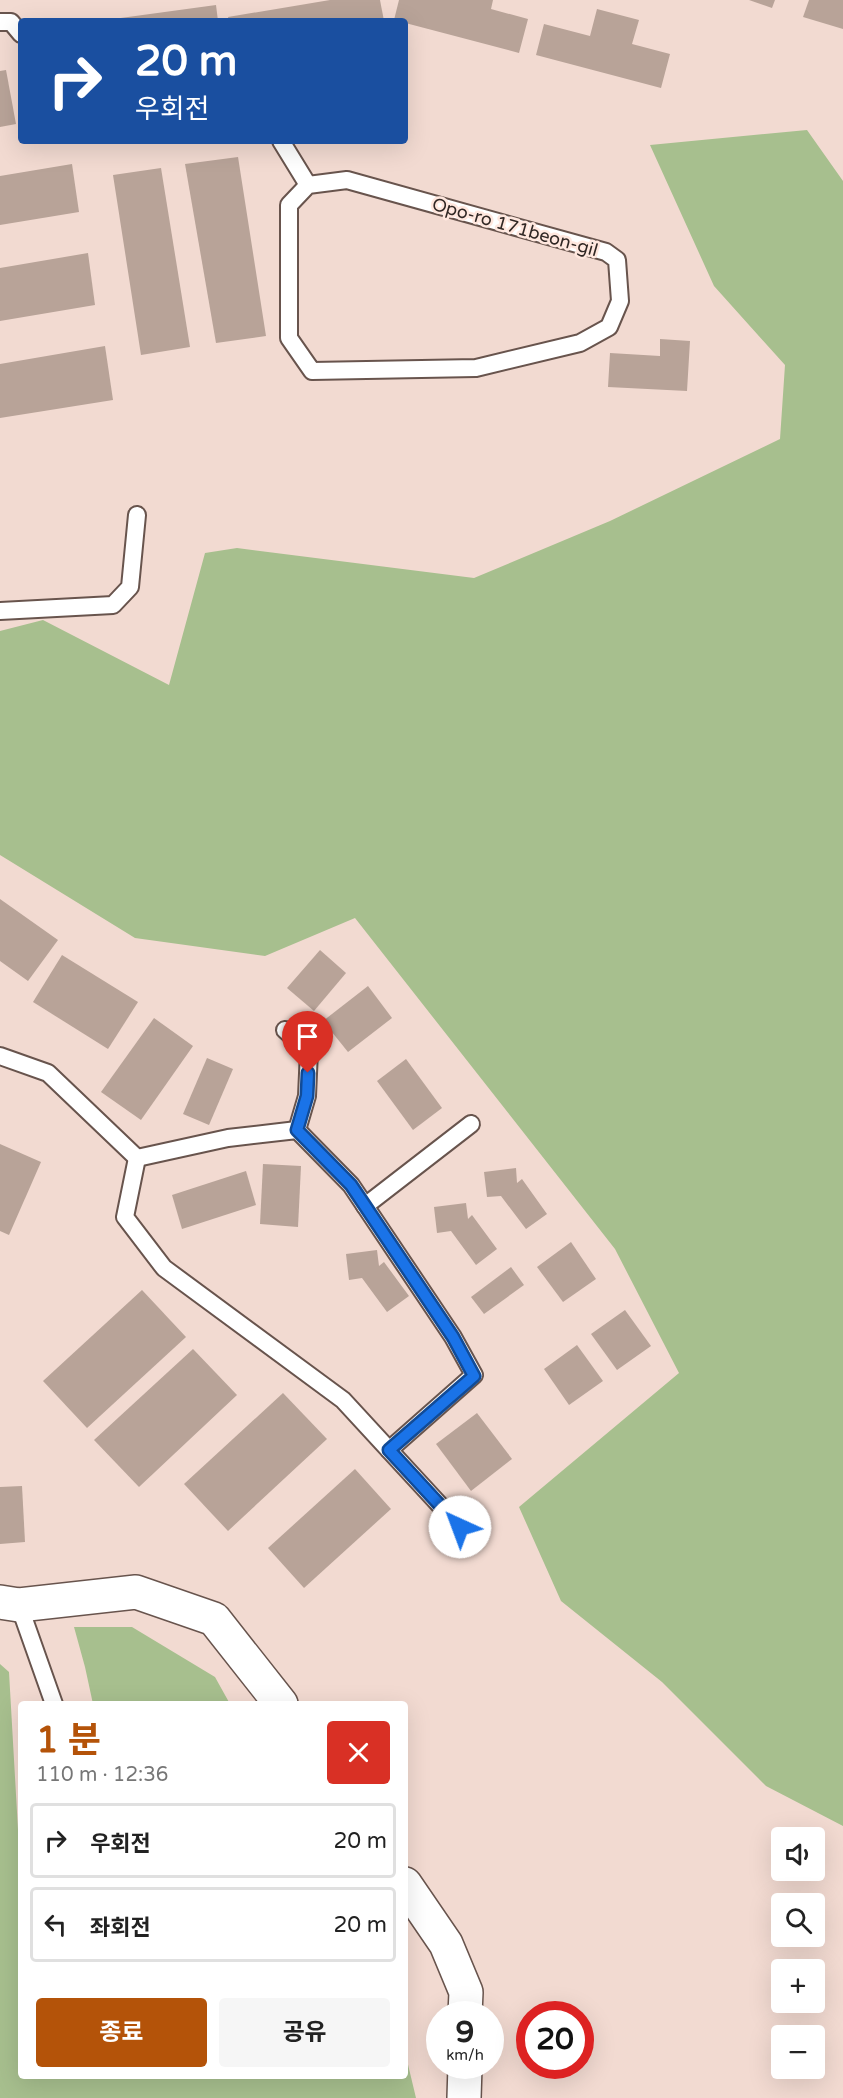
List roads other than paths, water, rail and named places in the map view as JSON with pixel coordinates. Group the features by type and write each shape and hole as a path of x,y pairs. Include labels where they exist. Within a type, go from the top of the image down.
{"street":[{"path":"9,1604 136,1592 214,1619 279,1701"},
{"path":"408,1888 446,1944 466,1992 466,2001"},
{"path":"465,2079 465,2098"}],"lane":[{"path":"0,22 12,22 18,30"},
{"path":"283,144 308,185"},
{"name":"Opo-ro 171beon-gil","path":"347,180 606,252 617,260 620,301 609,327 580,343 476,368 312,371 289,338 289,205 308,185 347,180"},
{"path":"0,611 113,605 130,587 137,514"},
{"path":"285,1030 309,1051 307,1096 297,1130"},
{"path":"0,1056 48,1073 137,1158"},
{"path":"365,1206 471,1124"},
{"path":"137,1158 228,1138 297,1130"},
{"path":"297,1130 351,1185 453,1337 474,1376 389,1450"},
{"path":"137,1158 125,1217 164,1269 343,1400 460,1527"},
{"path":"9,1604 53,1701"}]}
